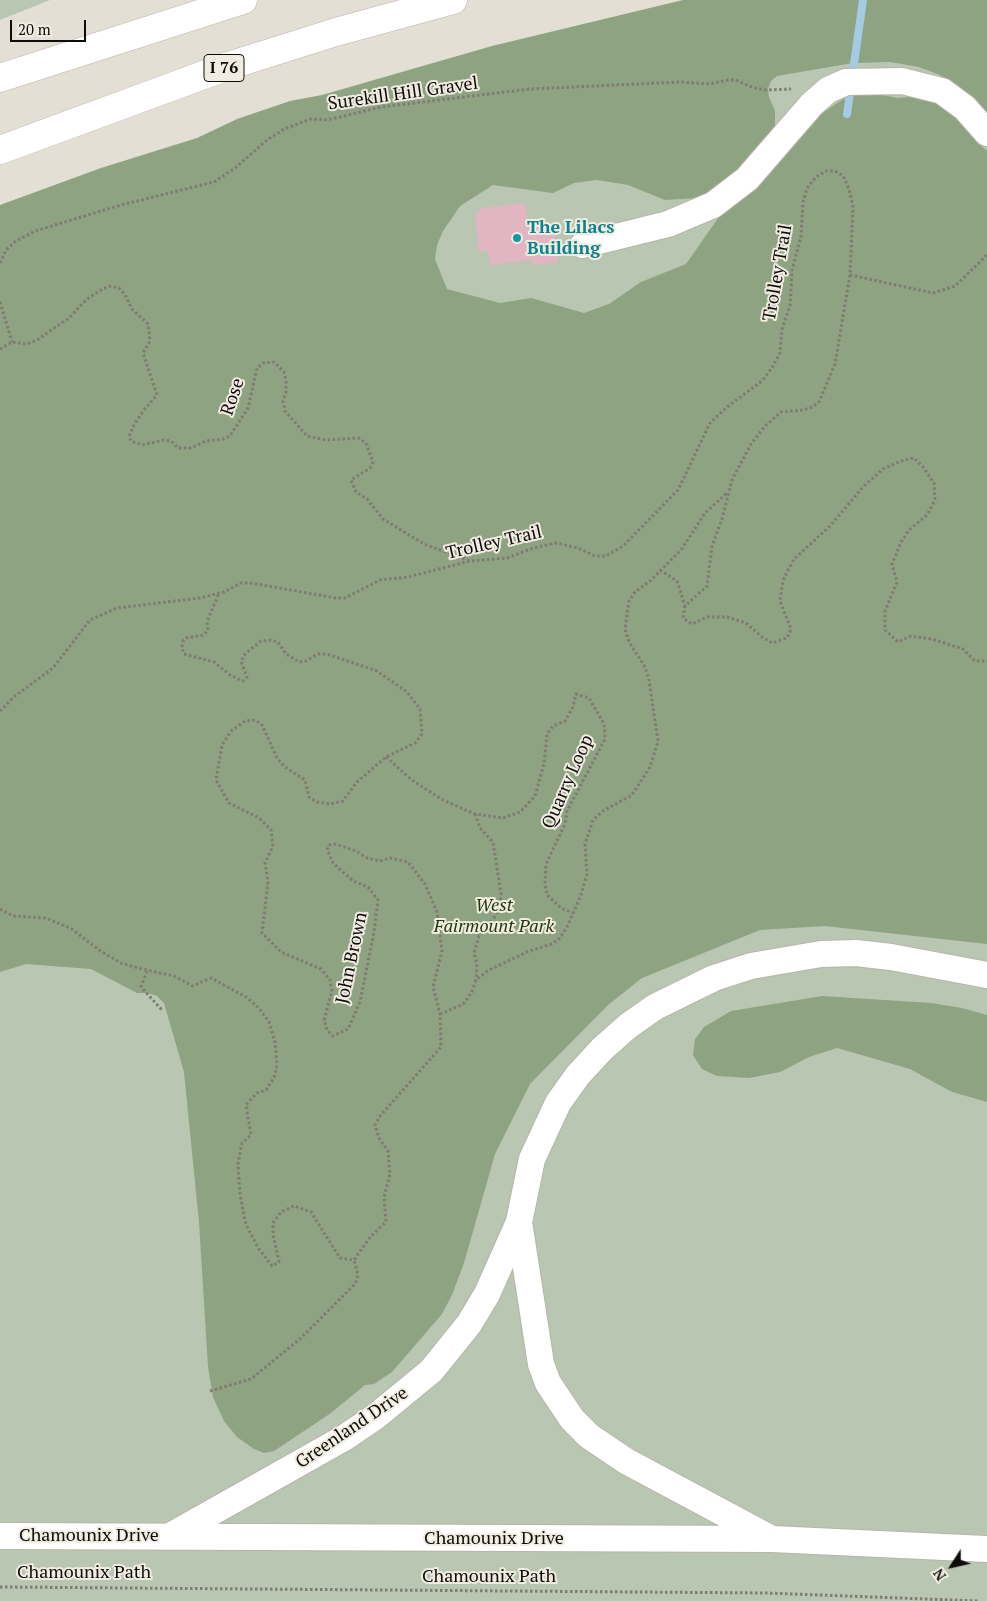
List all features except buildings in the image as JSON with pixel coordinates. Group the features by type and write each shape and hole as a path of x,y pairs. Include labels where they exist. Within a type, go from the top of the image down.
{"highway":[{"path":"0,78 243,0"},
{"name":"I 76","path":"0,150 228,66 336,32 454,0"}],"street":[{"path":"583,245 668,224 713,205 747,179 812,104 828,90 846,82 879,80 922,84 942,91 960,103 987,133"},
{"name":"Greenland Drive","path":"170,1536 344,1438 405,1394 431,1371 453,1347 487,1294 519,1222 532,1159 558,1103 578,1075 628,1026 655,1007 684,991 714,978 751,966 821,954 856,952 987,975"},
{"name":"Greenland Drive","path":"519,1222 541,1364 552,1389 572,1419 589,1436 626,1461 772,1539"},
{"name":"Chamounix Drive","path":"0,1536 772,1539 987,1550"}],"path":[{"name":"Surekill Hill Gravel","path":"0,263 6,250 16,241 35,231 121,205 214,182 235,168 266,140 284,129 311,119 327,120 381,107 530,89 680,82 709,84 728,80 736,80 754,88 767,90 798,88"},
{"name":"Trolley Trail","path":"0,711 15,696 53,668 81,629 101,614 132,605 173,603 219,593 241,583 345,598 380,580 408,577 470,562 506,558 533,548 556,543 578,548 595,556 606,556 623,546 678,490 710,424 728,406 762,381 772,368 780,353 782,329 790,306 792,270 801,236 803,202 807,188 826,171 835,171 842,176 849,189 853,206 850,275"},
{"path":"685,606 707,586 712,546 722,519 732,480 751,444 774,417 781,412 812,408 819,402 835,364 850,275 918,292 933,293 946,291 964,279 987,255"},
{"name":"Rose","path":"0,349 12,342 27,344 37,340 69,318 86,300 98,291 108,286 119,288 126,295 132,309 148,324 150,341 143,353 157,395 144,410 129,436 136,444 142,445 164,440 178,448 191,448 206,441 223,439 230,436 237,428 248,408 257,368 264,363 274,362 284,372 286,380 286,392 283,402 285,411 308,436 321,440 358,438 366,443 372,462 370,468 351,480 356,492 367,499 384,519 424,544 470,562"},
{"path":"0,302 12,342"},
{"path":"660,570 677,581 685,606 683,618 692,624 707,617 727,618 746,623 772,643 787,638 791,629 780,601 783,580 794,559 830,526 863,487 883,470 900,461 914,458 924,466 934,483 935,500 928,515 909,530 892,564 897,582 885,611 885,630 898,642 911,636 932,639 963,649 975,661 987,661"},
{"path":"476,980 489,970 529,951 552,944 560,938 573,913 587,874 585,844 593,820 603,811 632,795 640,784 655,753 658,741 649,680 645,667 629,642 625,629 625,616 629,601 635,592 650,581 681,550 705,513 729,491"},
{"name":"John Brown","path":"219,593 208,622 208,630 204,635 186,638 183,641 182,647 184,654 214,662 230,675 243,681 247,677 241,661 245,654 261,640 270,640 278,642 286,654 299,662 318,654 328,654 376,672 406,692 420,709 422,734 415,743 386,757 357,782 342,800 330,804 317,802 309,797 305,780 285,767 277,758 262,725 255,720 245,721 231,731 222,745 216,780 229,804 259,818 271,830 273,846 266,863 268,882 262,933 281,952 321,969 330,980 332,991 324,1020 327,1030 333,1036 348,1029 360,1002 374,932 378,900 368,887 353,881 333,863 328,845 335,844 380,861 390,858 408,862 425,884 437,912 442,951 433,987 440,1014 441,1047 386,1108 375,1125 379,1138 388,1151 390,1174 384,1197 386,1222 371,1236 354,1260"},
{"name":"Quarry Loop","path":"475,814 503,818 520,812 529,803 535,796 544,764 546,734 553,726 564,722 573,707 576,694 589,698 604,724 605,739 600,753 582,781 567,811 565,824 546,864 544,883 547,895 562,908 573,913"},
{"path":"386,757 428,792 475,814 480,828 493,842 501,894 500,906 494,918 479,936 474,953 477,964 476,980 472,992 463,1004 440,1014"},
{"path":"0,909 14,916 46,918 72,929 114,958 148,971 174,976 193,986 211,978 246,997 269,1022 275,1042 277,1066 274,1078 266,1090 257,1093 246,1105 251,1134 242,1143 238,1164 242,1210 250,1235 272,1266 279,1262 273,1234 273,1223 281,1212 294,1206 312,1212 340,1258 354,1260 358,1275 355,1284 300,1339 250,1379 210,1391"},
{"path":"148,971 141,987 162,1010"},
{"name":"Chamounix Path","path":"0,1587 766,1593 978,1601"}],"green space":[{"path":"0,0 50,0 0,20"},
{"name":"West Fairmount Park","path":"683,0 987,0 987,121 958,89 940,75 919,67 890,62 853,63 777,76 771,81 768,89 775,111 775,127 736,176 701,198 665,200 628,185 597,180 574,183 553,193 493,185 460,206 443,231 437,245 435,259 447,289 500,303 531,298 584,313 609,304 641,282 686,264 721,214 814,119 852,93 867,92 898,98 928,95 961,116 979,144 987,151 987,944 825,926 760,930 642,978 608,1005 530,1084 495,1154 464,1263 452,1295 442,1314 392,1372 374,1384 365,1385 331,1413 274,1451 264,1453 254,1449 237,1437 224,1421 213,1397 208,1367 199,1222 184,1072 164,1003 157,996 148,993 137,993 91,969 26,964 0,972 0,205 101,168 197,138 237,119 290,101 322,95 492,46"},
{"name":"West Fairmount Park","path":"757,0 987,0 987,1601 0,1601 0,232"},
{"path":"822,996 931,1003 962,1008 987,1015 987,1102 952,1092 910,1069 837,1048 809,1057 780,1072 749,1078 717,1076 702,1069 693,1055 695,1039 704,1027 731,1011"}],"waterway":[{"path":"847,114 863,0"}],"place":[{"name":"The Lilacs Building","path":"517,238"}]}
